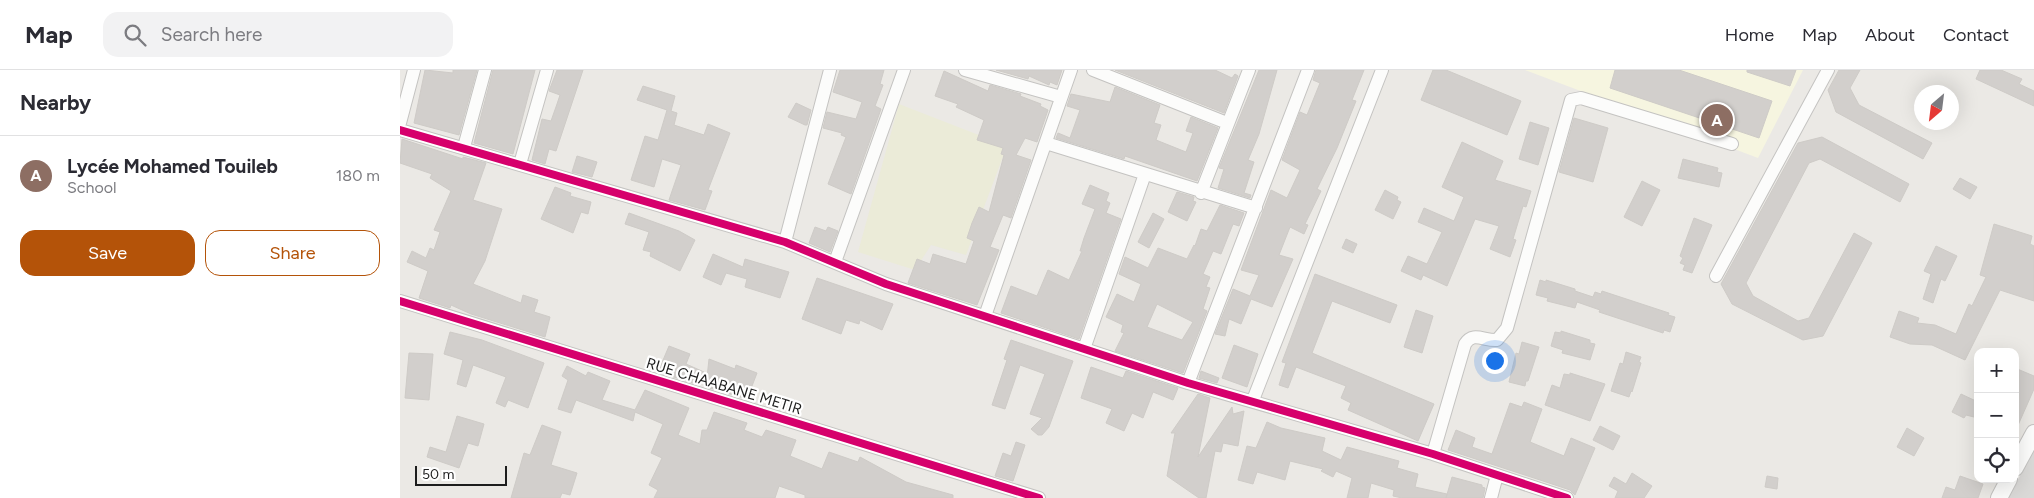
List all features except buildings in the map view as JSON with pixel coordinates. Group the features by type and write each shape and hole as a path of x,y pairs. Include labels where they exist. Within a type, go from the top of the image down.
{"street":[{"path":"400,122 414,70"},
{"path":"464,147 485,70"},
{"path":"520,164 547,70"},
{"path":"785,242 830,70"},
{"path":"835,262 904,70"},
{"path":"965,70 1061,97"},
{"path":"985,316 1071,70"},
{"path":"1093,70 1227,123"},
{"path":"1201,193 1249,70"},
{"path":"1188,383 1308,70"},
{"path":"1253,400 1382,70"},
{"path":"1716,276 1828,70"},
{"path":"1433,454 1465,344 1476,336 1496,340 1507,328 1571,100 1581,98 1732,144"},
{"path":"400,130 464,147 785,242 886,284 1084,349 1188,383 1253,400 1433,454 1567,498"},
{"path":"1046,143 1201,193 1256,208"},
{"path":"1084,349 1145,174"},
{"name":"RUE CHAABANE METIR","path":"400,301 1039,498"},
{"path":"2019,461 2034,433"},
{"path":"1491,498 1497,475"},
{"path":"1999,498 2007,483"}],"shaded area":[{"path":"1525,70 1803,70 1758,158"},
{"path":"899,104 1007,146 966,255 931,245 915,270 858,252"},
{"path":"2034,450 2034,498 2008,498 2016,483 2019,483 2019,478"}],"cycle path":[{"path":"400,130 785,242 886,284 1188,383 1433,454 1567,498"},
{"path":"400,301 1039,498"}],"place":[{"name":"Lycée Mohamed Touileb","path":"1717,120"}]}
